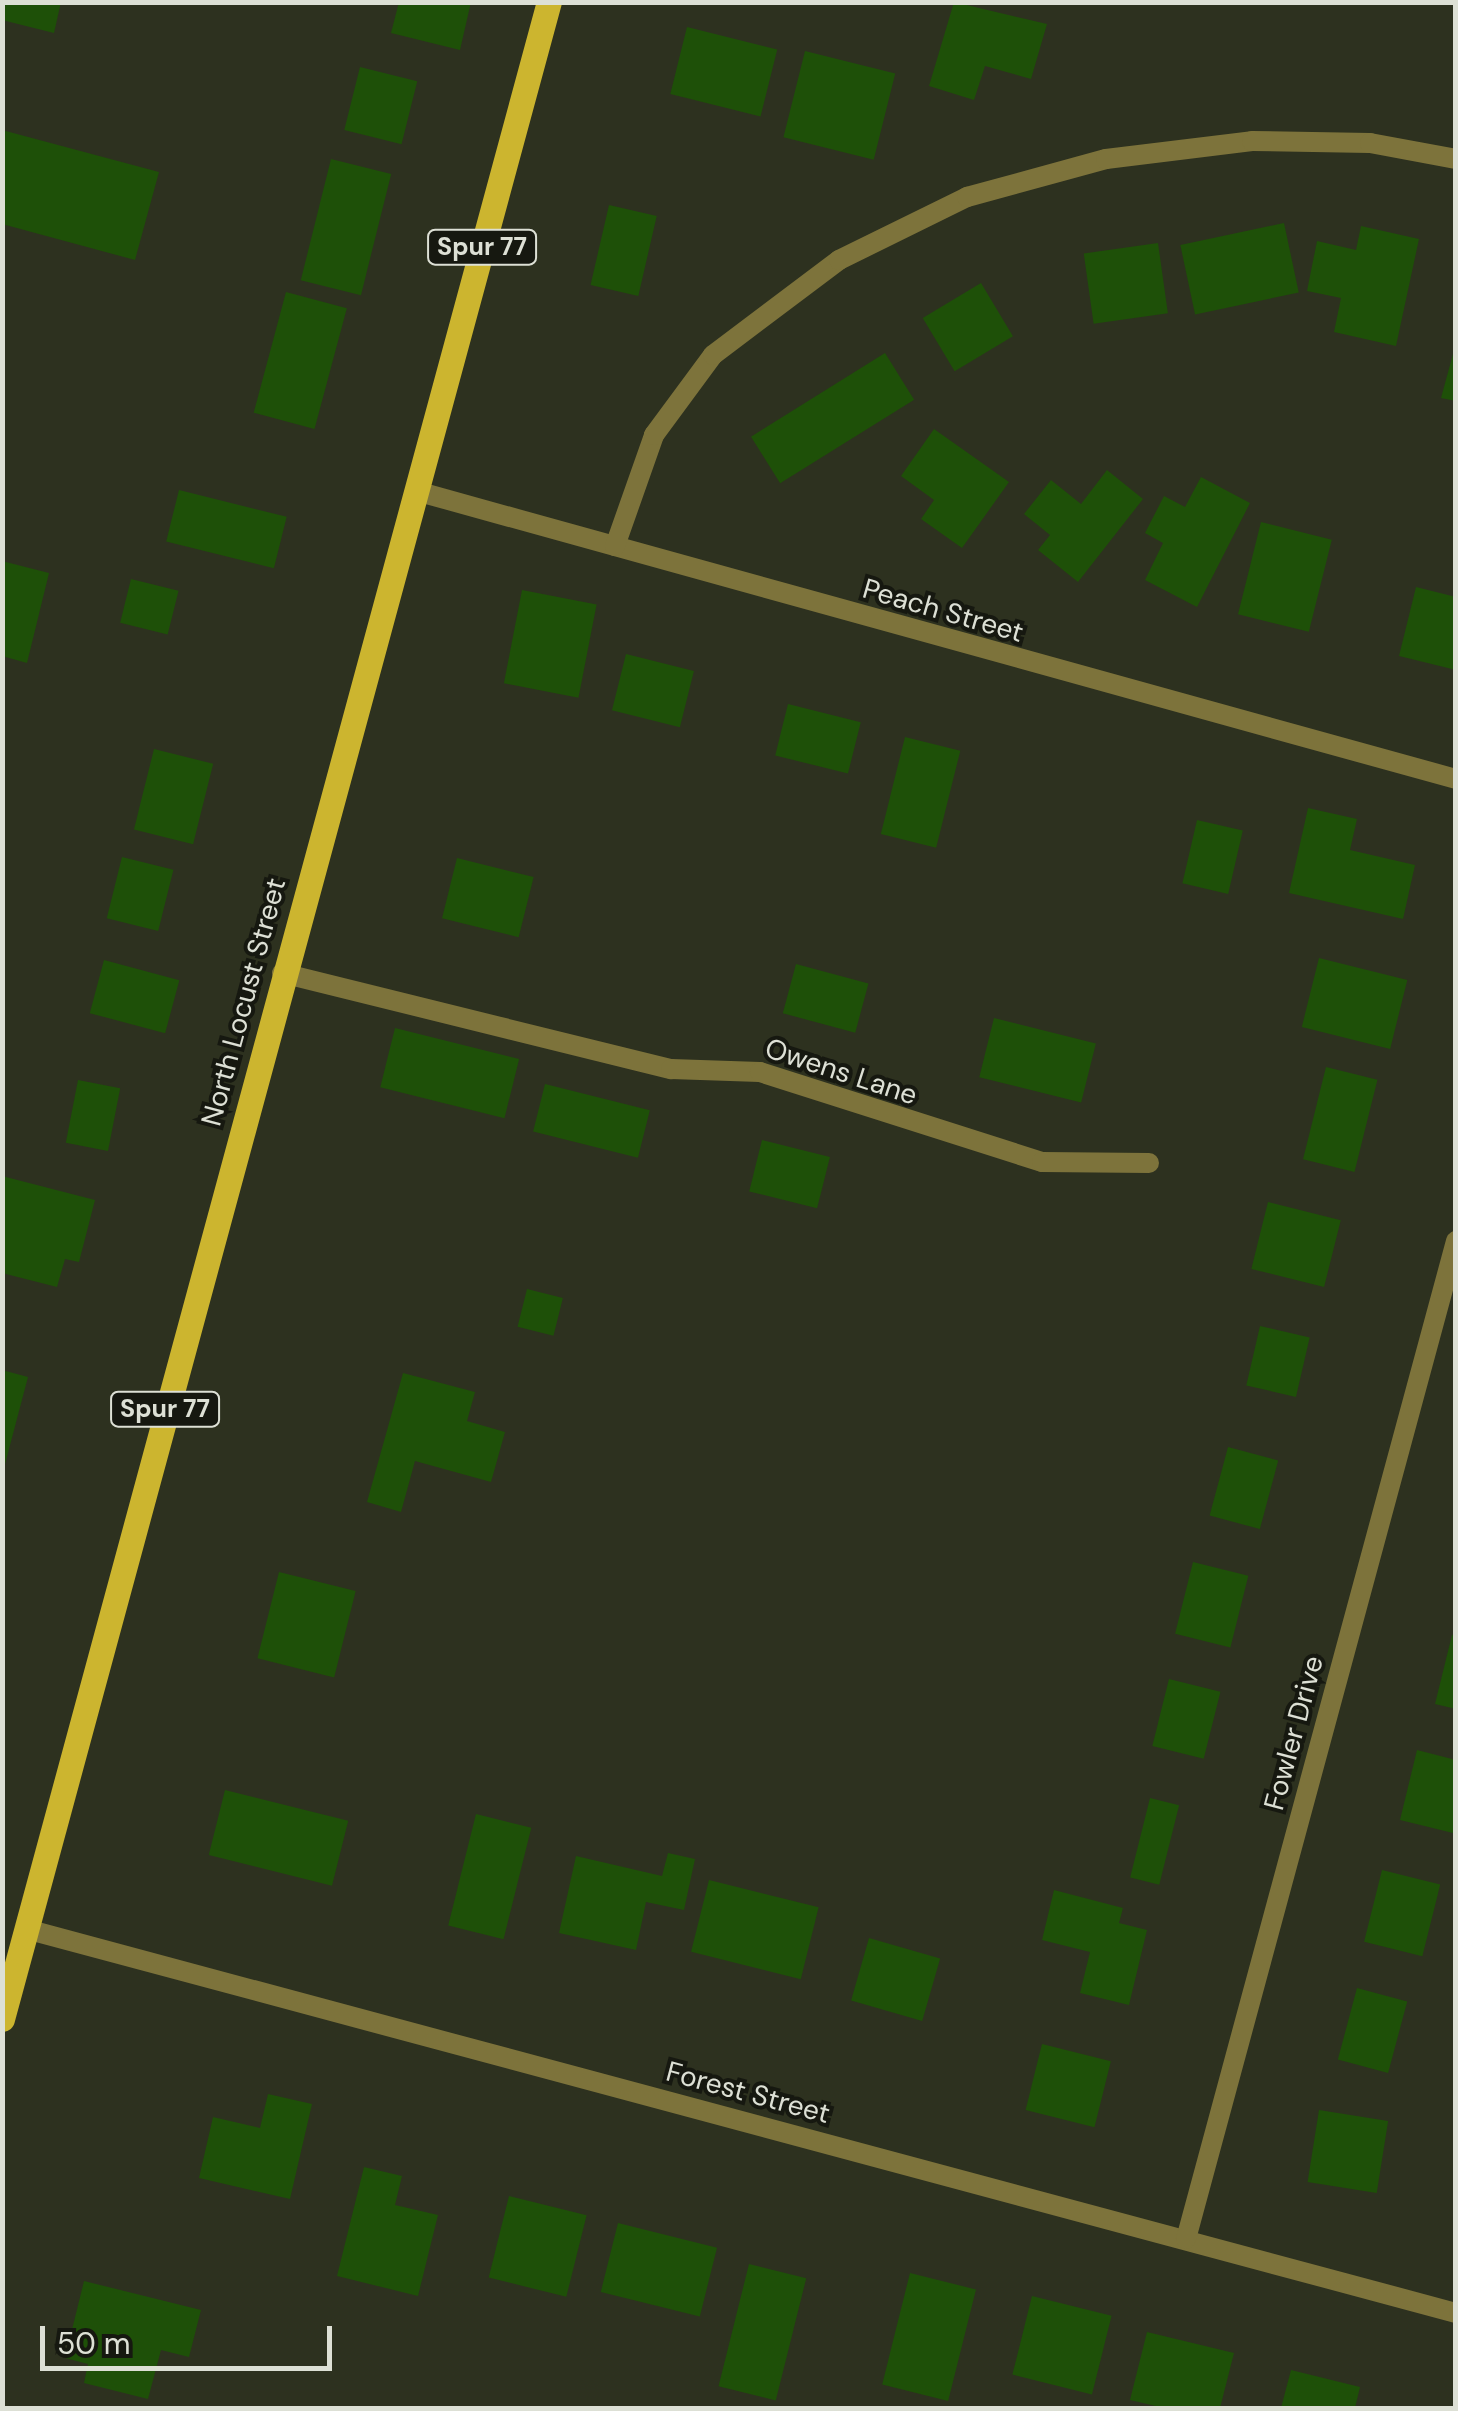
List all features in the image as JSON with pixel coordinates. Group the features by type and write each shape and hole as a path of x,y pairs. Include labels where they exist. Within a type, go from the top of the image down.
{"main road":[{"name":"North Locust Street","path":"2,2018 282,972 549,2"}],"street":[{"path":"615,546 654,434 713,355 839,260 967,197 1106,159 1252,141 1370,143 1456,158"},
{"name":"Peach Street","path":"416,491 1456,779"},
{"name":"Owens Lane","path":"282,972 670,1070 760,1072 1042,1162 1149,1162"},
{"name":"Fowler Drive","path":"1186,2239 1456,1241"},
{"name":"Forest Street","path":"26,1929 1456,2313"}],"building":[{"path":"2,2 61,2 54,33 2,20"},
{"path":"399,2 471,2 460,50 391,33"},
{"path":"954,2 1047,24 1031,79 985,66 974,100 929,86"},
{"path":"687,27 777,49 761,116 670,94"},
{"path":"805,51 895,73 874,160 783,137"},
{"path":"360,67 417,81 402,144 344,130"},
{"path":"2,130 159,172 135,260 2,224"},
{"path":"331,159 391,174 361,295 301,280"},
{"path":"609,205 657,216 638,296 591,285"},
{"path":"1284,223 1299,292 1195,314 1180,245"},
{"path":"1361,226 1419,239 1396,346 1334,332 1341,298 1307,291 1317,241 1356,250"},
{"path":"1158,243 1168,313 1094,324 1084,253"},
{"path":"981,283 1013,336 955,371 923,318"},
{"path":"286,292 347,308 315,429 254,413"},
{"path":"1456,343 1456,401 1441,398"},
{"path":"885,353 914,400 780,483 751,437"},
{"path":"934,429 1009,482 962,548 921,519 934,500 901,476"},
{"path":"1107,470 1143,499 1078,582 1038,550 1050,535 1024,514 1051,480 1081,504"},
{"path":"1201,477 1250,503 1197,607 1145,580 1163,543 1145,533 1164,496 1185,507"},
{"path":"179,490 287,517 274,568 166,541"},
{"path":"1261,522 1332,540 1309,632 1238,614"},
{"path":"2,561 49,573 27,663 2,656"},
{"path":"131,579 179,591 168,635 120,623"},
{"path":"1416,587 1456,597 1456,670 1399,656"},
{"path":"522,590 597,605 578,698 504,683"},
{"path":"626,654 694,671 680,727 612,710"},
{"path":"788,704 861,722 848,774 775,755"},
{"path":"905,737 960,751 936,848 881,834"},
{"path":"154,749 213,764 193,844 134,830"},
{"path":"1308,808 1357,819 1350,850 1415,865 1403,919 1289,893"},
{"path":"1197,820 1243,831 1228,894 1182,883"},
{"path":"122,857 173,870 158,931 107,918"},
{"path":"457,858 534,877 519,937 442,918"},
{"path":"1319,958 1407,980 1390,1049 1302,1027"},
{"path":"104,960 179,980 165,1033 90,1013"},
{"path":"796,964 868,983 855,1033 783,1013"},
{"path":"994,1018 1096,1043 1081,1103 979,1077"},
{"path":"395,1028 519,1059 504,1118 380,1087"},
{"path":"1326,1067 1377,1080 1354,1172 1303,1159"},
{"path":"78,1080 120,1088 108,1151 66,1143"},
{"path":"545,1084 650,1110 638,1158 533,1132"},
{"path":"762,1140 830,1157 817,1208 749,1191"},
{"path":"2,1176 95,1200 79,1262 65,1259 57,1287 2,1273"},
{"path":"1268,1202 1341,1220 1324,1287 1251,1269"},
{"path":"527,1289 563,1298 553,1336 518,1327"},
{"path":"1260,1326 1310,1337 1296,1397 1246,1385"},
{"path":"2,1370 28,1377 4,1468 2,1468"},
{"path":"403,1373 475,1392 467,1421 505,1432 491,1482 415,1461 401,1512 367,1502"},
{"path":"1228,1447 1278,1460 1260,1529 1210,1516"},
{"path":"1193,1562 1248,1576 1230,1648 1175,1634"},
{"path":"279,1572 356,1591 334,1677 257,1658"},
{"path":"1452,1635 1456,1636 1456,1709 1435,1704"},
{"path":"1169,1679 1220,1692 1204,1759 1152,1746"},
{"path":"1417,1750 1456,1760 1453,1833 1400,1820"},
{"path":"225,1790 348,1821 332,1886 209,1855"},
{"path":"1150,1798 1179,1805 1159,1885 1130,1878"},
{"path":"476,1814 531,1828 503,1939 448,1926"},
{"path":"668,1853 695,1859 684,1910 646,1902 636,1950 559,1933 576,1856 662,1876"},
{"path":"1382,1870 1440,1885 1422,1956 1364,1942"},
{"path":"709,1880 819,1907 801,1979 691,1952"},
{"path":"1054,1890 1123,1908 1119,1923 1147,1930 1129,2005 1080,1993 1090,1952 1042,1940"},
{"path":"869,1938 940,1958 922,2021 851,2000"},
{"path":"1357,1988 1407,2001 1388,2073 1338,2059"},
{"path":"1042,2044 1111,2061 1094,2127 1026,2110"},
{"path":"268,2094 312,2104 290,2199 199,2178 213,2117 260,2128"},
{"path":"1319,2110 1388,2121 1377,2193 1308,2182"},
{"path":"364,2167 402,2176 395,2205 438,2215 418,2296 337,2276"},
{"path":"509,2196 587,2215 566,2297 489,2278"},
{"path":"618,2223 717,2248 700,2317 601,2292"},
{"path":"749,2264 806,2278 776,2401 719,2386"},
{"path":"910,2273 976,2289 948,2401 882,2385"},
{"path":"84,2281 201,2310 189,2357 161,2350 148,2399 84,2383 88,2364 65,2358"},
{"path":"1032,2296 1112,2316 1092,2394 1012,2375"},
{"path":"1147,2332 1234,2353 1220,2408 1164,2408 1130,2400"},
{"path":"1291,2370 1360,2387 1355,2408 1281,2408"}]}
